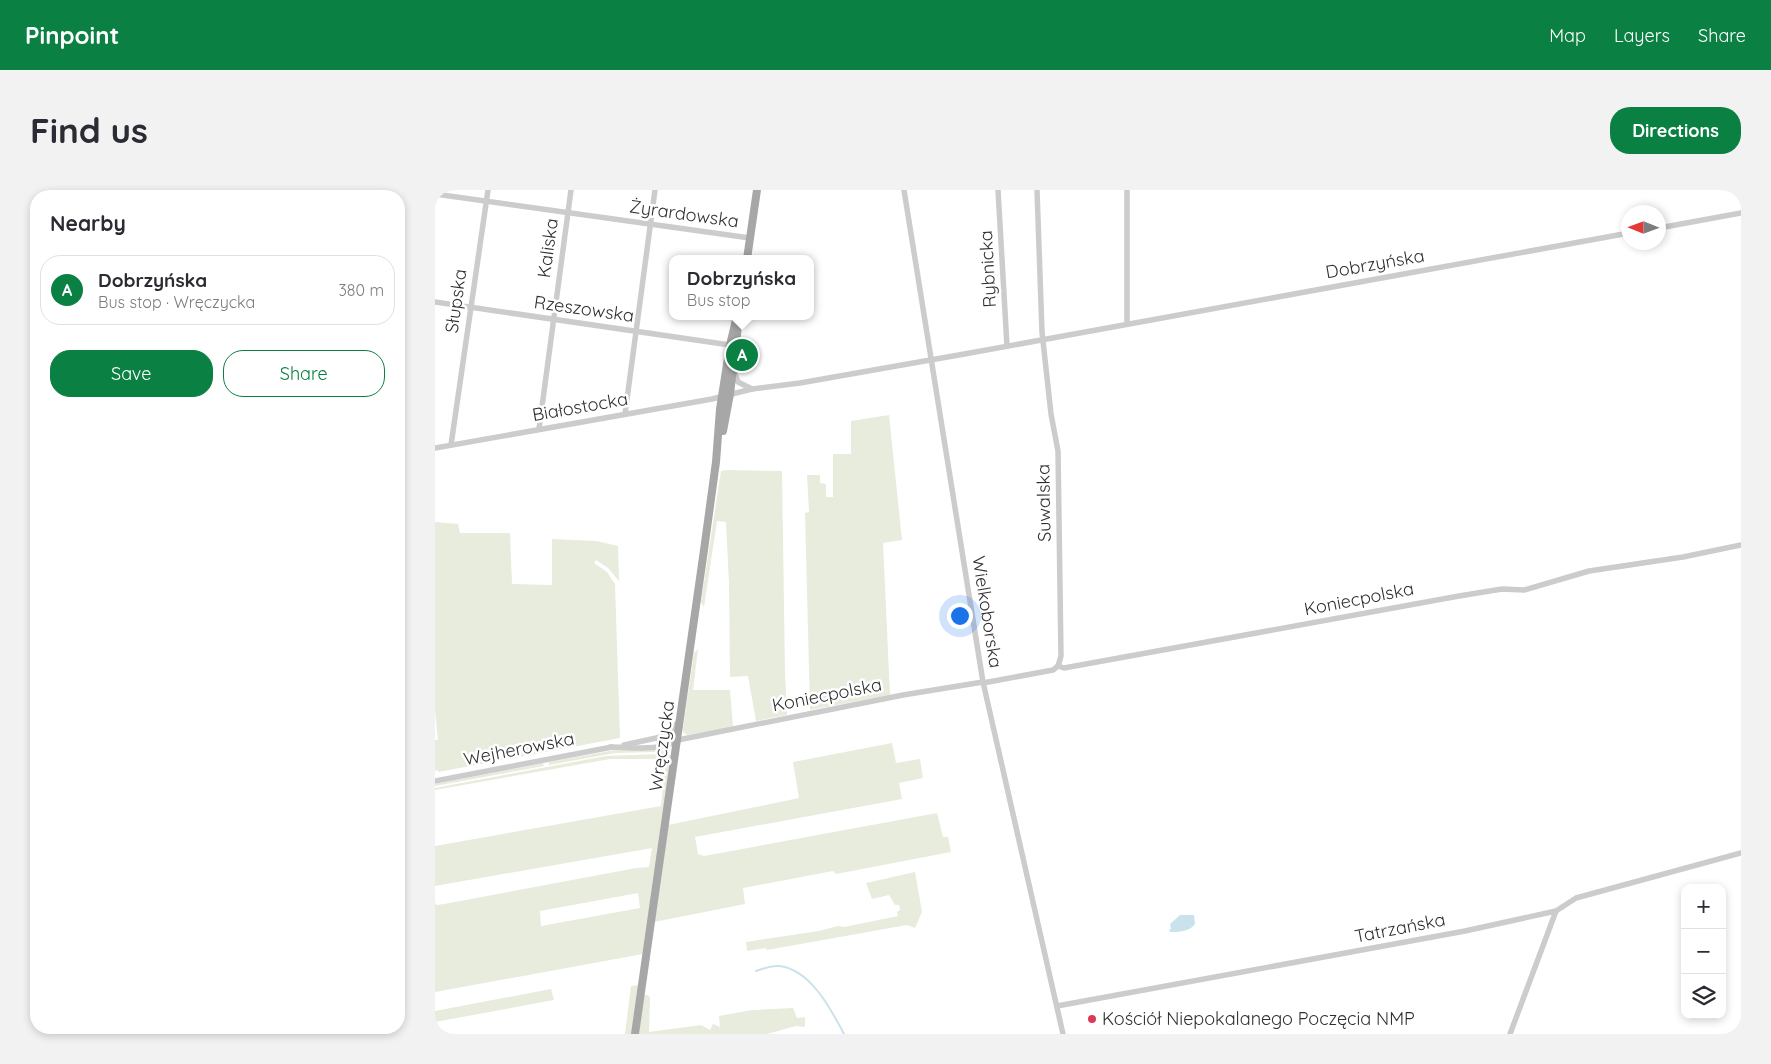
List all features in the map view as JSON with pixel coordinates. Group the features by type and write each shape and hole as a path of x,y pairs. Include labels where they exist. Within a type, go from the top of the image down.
{"main road":[{"path":"748,255 757,190"},
{"name":"Wręczycka","path":"726,395 724,386 730,346 737,320"},
{"name":"Wręczycka","path":"635,1034 675,763 716,462 726,395 733,370 738,320"}],"street":[{"name":"Słupska","path":"451,445 488,190"},
{"name":"Kaliska","path":"539,429 571,190"},
{"path":"625,414 655,190"},
{"name":"Wielkoborska","path":"904,190 983,683 1063,1034"},
{"name":"Rybnicka","path":"998,190 1007,346"},
{"name":"Suwalska","path":"1037,190 1043,339 1051,414 1058,451 1061,656 1058,666"},
{"path":"1127,190 1127,324"},
{"name":"Żyrardowska","path":"435,192 487,202 750,238"},
{"path":"1666,227 1741,213"},
{"name":"Dobrzyńska","path":"726,395 1621,234"},
{"name":"Rzeszowska","path":"435,302 730,346"},
{"path":"733,370 738,382 752,389"},
{"name":"Białostocka","path":"435,448 726,395"},
{"name":"Koniecpolska","path":"678,740 903,695 1053,670 1058,666 1064,668 1459,596 1502,589 1524,590 1589,571 1683,558 1741,545"},
{"path":"661,737 673,731 681,717"},
{"path":"661,737 678,740"},
{"name":"Wejherowska","path":"435,781 661,737"},
{"name":"Wejherowska","path":"610,748 659,747 678,740"},
{"path":"659,747 669,750 675,763"},
{"name":"Tatrzańska","path":"1057,1006 1465,931 1556,911 1577,898 1741,853"},
{"path":"1510,1034 1556,911"}],"shaded area":[{"path":"889,415 902,540 883,543 890,695 810,710 805,513 809,512 807,475 820,475 820,483 826,484 826,497 833,497 833,454 851,454 851,421"},
{"path":"721,471 782,471 787,715 756,721 748,676 730,677 726,522 717,521 704,607 701,602"},
{"path":"435,522 458,524 460,533 510,533 512,584 552,585 552,539 596,541 618,546 619,581 608,568 596,560 594,563 607,572 615,584 620,738 438,772 438,770 435,771 435,740 438,740 435,710"},
{"path":"698,649 693,690 730,690 733,727 687,735 683,732 683,728 694,653"},
{"path":"892,743 896,763 920,759 923,778 899,783 902,799 695,837 698,854 704,856 937,813 943,837 948,837 951,852 836,874 833,871 743,888 745,904 654,922 668,825 799,798 793,762"},
{"path":"615,750 657,750 655,752 615,753 549,765 549,762"},
{"path":"661,750 667,751 671,759 643,954 435,992 435,902 436,905 444,904 649,867 652,848 435,886 435,846 661,806 666,759 610,759 435,790 435,788 606,756 661,754","holes":["638,893 640,908 541,926 540,911"]},
{"path":"543,763 544,766 435,786 435,784"},
{"path":"915,872 922,912 915,928 907,925 767,950 766,948 747,951 746,942 819,931 838,926 844,927 898,916 899,905 895,905 889,895 872,899 866,883"},
{"path":"639,985 632,1034 625,1034 631,986"},
{"path":"551,989 554,1000 435,1022 435,1011"},
{"path":"644,995 648,995 650,998 649,1032 701,1025 710,1030 713,1024 720,1027 719,1016 752,1010 793,1008 797,1018 805,1017 805,1027 796,1026 767,1034 638,1034"}],"water":[{"path":"1180,915 1194,915 1195,924 1187,930 1170,932 1170,924"}],"waterway":[{"path":"756,971 779,966 800,974 810,982 826,1002 844,1034"}],"place":[{"name":"Dobrzyńska","path":"742,355"},
{"name":"Kościół Niepokalanego Poczęcia NMP","path":"1092,1019"}]}
